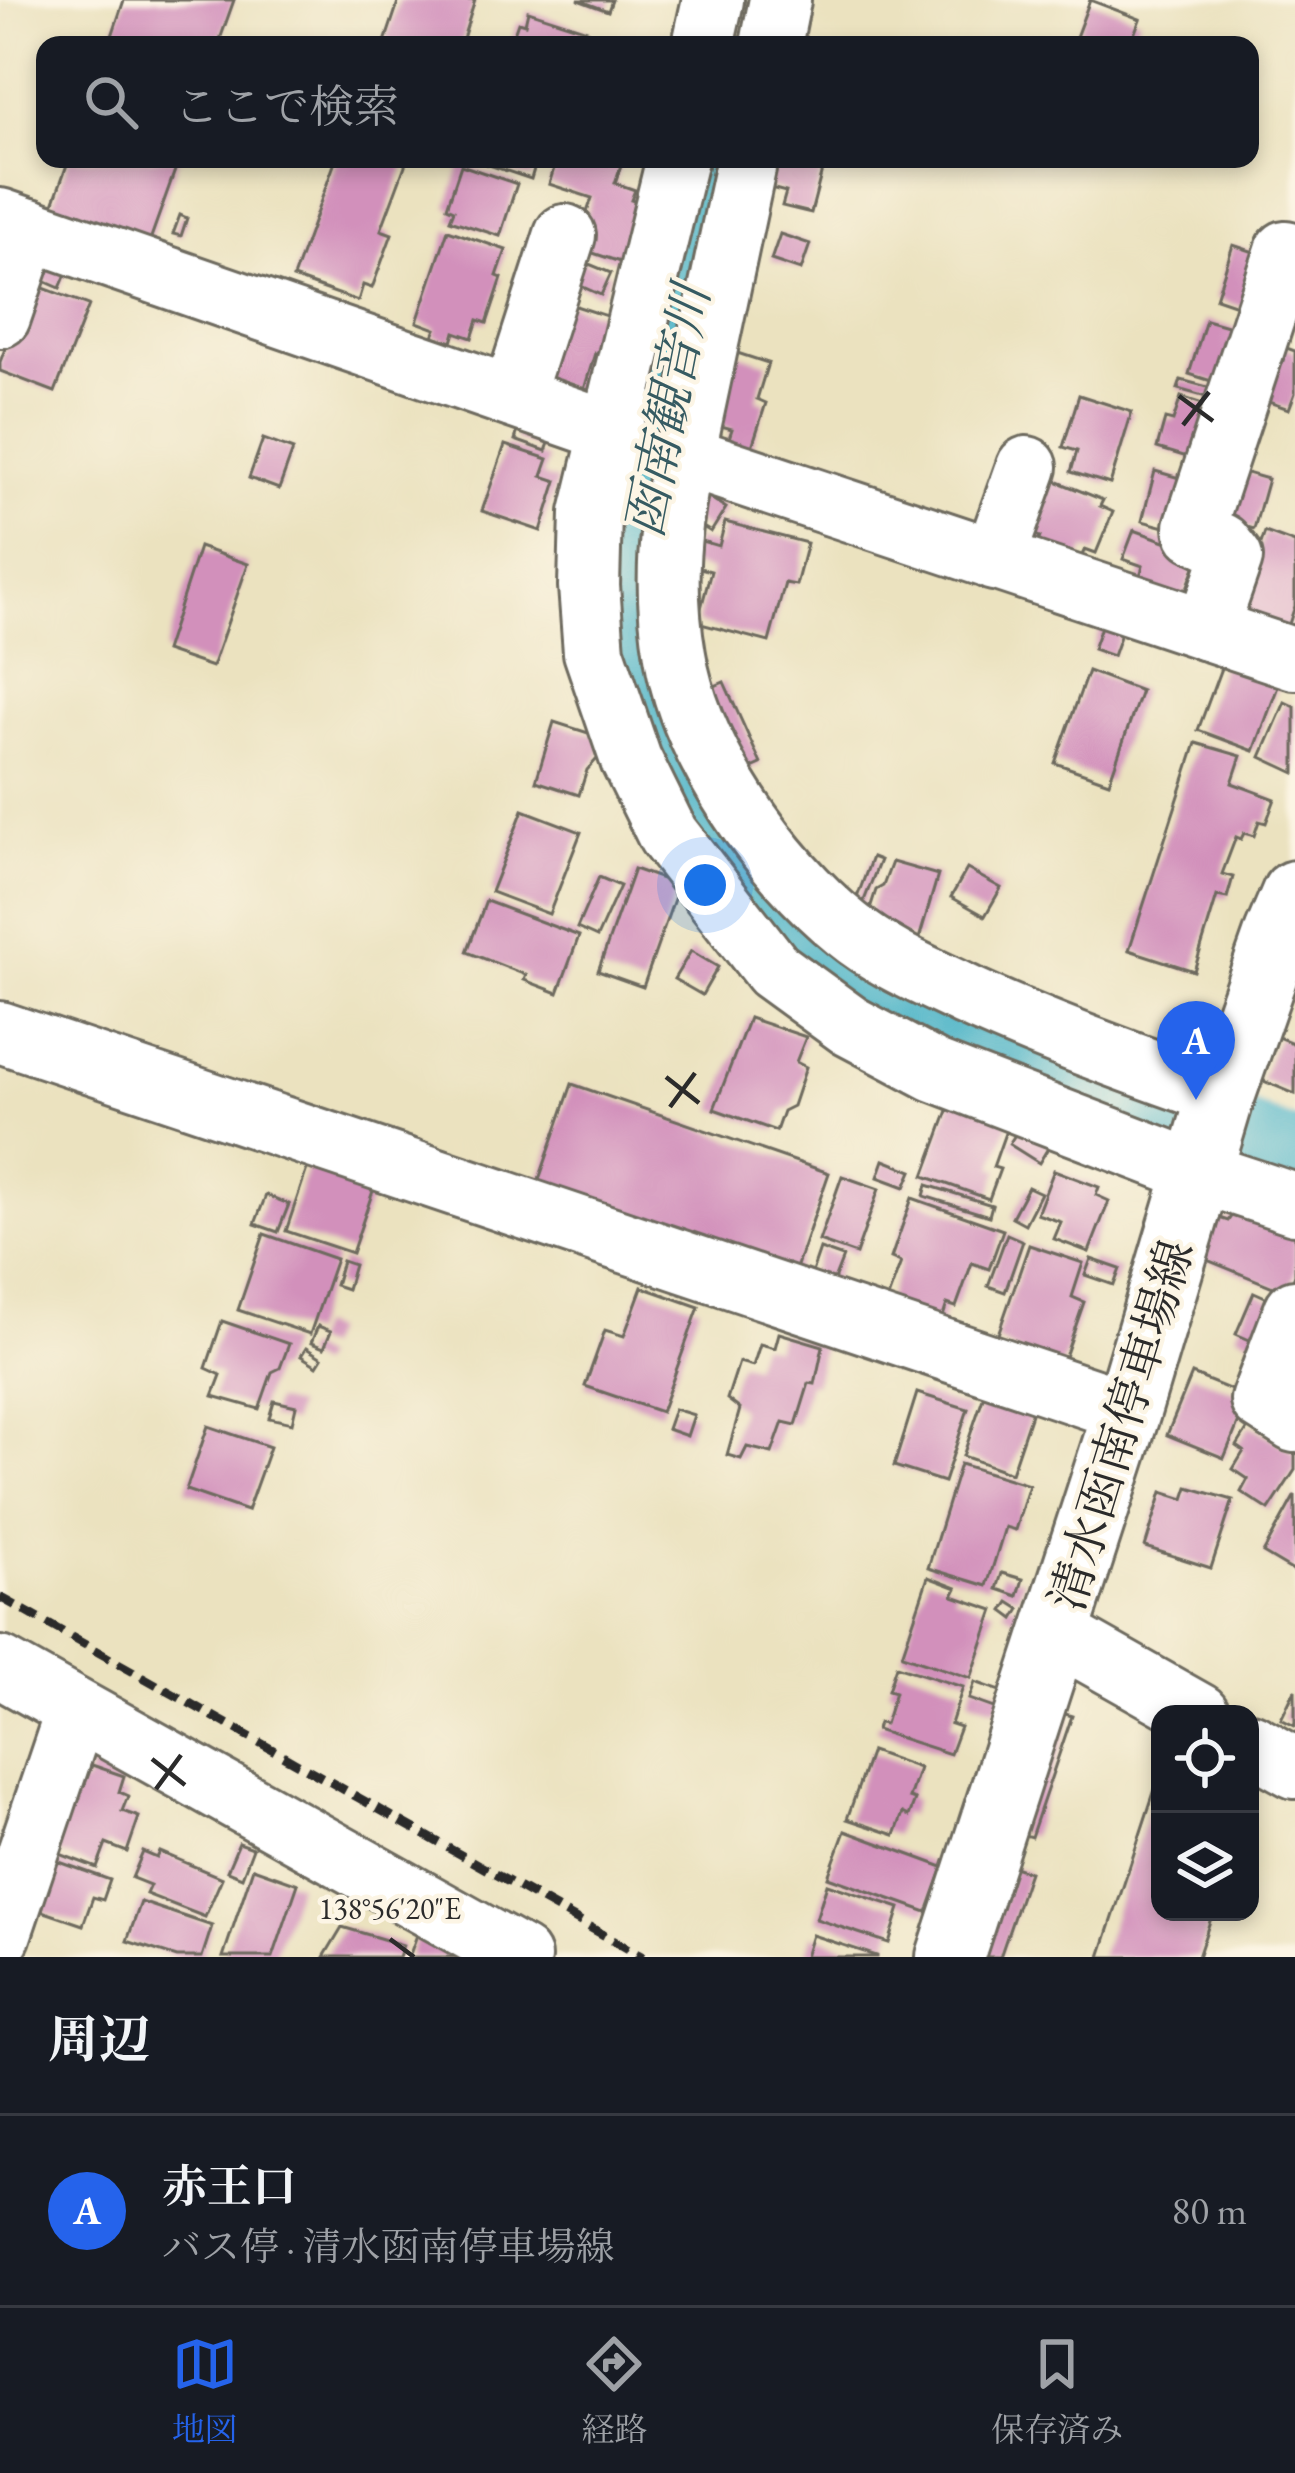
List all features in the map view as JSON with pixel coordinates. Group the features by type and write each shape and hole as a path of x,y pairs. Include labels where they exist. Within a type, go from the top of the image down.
{"main road":[{"name":"清水函南停車場線","path":"950,1957 1057,1634 1211,1131 1289,923"}],"street":[{"path":"705,36 713,0"},
{"path":"773,36 780,0"},
{"path":"680,168 697,230"},
{"path":"741,168 697,230 676,320 684,456 671,514 668,589 675,658 712,764 768,848 848,930 935,1071 1211,1131"},
{"path":"0,317 15,224 610,431"},
{"path":"513,397 566,236"},
{"path":"1207,630 1232,557 1195,527 1286,250"},
{"path":"676,320 610,431 591,513 589,586 594,652 631,760 668,835 773,970 850,1026 888,1000 1067,1040 1211,1131 1295,1204"},
{"path":"684,456 1295,659"},
{"path":"994,560 1027,467"},
{"path":"0,1032 1127,1411"},
{"path":"1295,1310 1261,1400 1295,1422"},
{"path":"1057,1634 1183,1705"},
{"path":"0,1667 520,1957"},
{"path":"0,1936 76,1711"},
{"path":"1259,1748 1295,1768"}],"building":[{"path":"124,0 234,0 221,36 112,36"},
{"path":"399,0 475,0 464,36 387,36"},
{"path":"578,0 612,0 608,11"},
{"path":"1090,0 1140,19 1133,36 1076,36"},
{"path":"528,11 587,30 585,36 513,36 518,22 525,24"},
{"path":"66,168 176,168 149,243 51,210"},
{"path":"333,168 404,168 381,230 392,234 372,288 363,285 358,301 293,278"},
{"path":"460,168 517,184 500,236 450,220 454,210 447,207"},
{"path":"498,168 534,168 531,179"},
{"path":"554,168 620,168 615,183 635,190 631,200 649,206 629,265 575,247 592,198 549,184"},
{"path":"768,168 823,168 811,213 782,206 786,192 767,187"},
{"path":"180,215 187,218 181,236 173,234"},
{"path":"448,230 506,250 487,323 478,320 472,338 455,332 452,342 433,336 436,329 417,322"},
{"path":"780,234 810,244 801,270 771,260"},
{"path":"1233,245 1266,256 1254,311 1216,298"},
{"path":"572,257 611,273 601,295 563,278"},
{"path":"72,260 60,288 28,274"},
{"path":"30,283 89,305 55,392 0,371"},
{"path":"554,299 613,318 602,355 595,353 583,393 540,380"},
{"path":"1206,320 1241,330 1224,385 1189,374"},
{"path":"1273,343 1295,351 1295,393 1289,409 1254,397"},
{"path":"725,349 768,363 757,399 766,403 747,462 724,454 732,429 714,424"},
{"path":"1181,380 1223,391 1220,401 1178,389"},
{"path":"1079,395 1132,412 1110,484 1071,472 1077,451 1063,447"},
{"path":"1181,397 1215,408 1204,462 1157,448 1165,419 1173,421"},
{"path":"524,411 557,422 546,451 515,440"},
{"path":"263,439 293,450 279,489 249,478"},
{"path":"505,445 548,459 542,476 557,481 541,531 482,511"},
{"path":"1229,468 1268,479 1254,529 1215,518"},
{"path":"1155,471 1190,481 1176,530 1142,521"},
{"path":"1051,479 1103,500 1100,506 1113,512 1096,553 1085,549 1076,568 1035,551 1040,537 1024,530"},
{"path":"701,492 726,508 711,532 685,516"},
{"path":"725,522 807,543 796,585 785,583 769,642 697,623 711,571 689,565 695,539 719,546"},
{"path":"1134,530 1190,550 1198,559 1182,601 1137,586 1143,566 1123,559"},
{"path":"1265,532 1295,543 1295,606 1285,636 1235,618"},
{"path":"199,547 248,564 212,667 165,651"},
{"path":"1104,618 1124,625 1113,656 1093,649"},
{"path":"1224,660 1280,681 1254,751 1198,730"},
{"path":"1088,671 1141,691 1109,782 1055,763"},
{"path":"724,682 761,764 736,775 699,693"},
{"path":"1285,702 1295,707 1295,773 1261,757"},
{"path":"554,722 604,738 579,795 536,781"},
{"path":"1196,743 1241,756 1232,783 1275,799 1266,823 1259,821 1254,836 1236,837 1222,874 1233,877 1227,898 1217,896 1194,971 1129,950"},
{"path":"523,810 581,832 549,914 491,892"},
{"path":"872,857 880,860 858,916 851,914"},
{"path":"892,862 938,875 919,939 880,934 867,918"},
{"path":"634,869 679,885 643,987 598,971"},
{"path":"967,869 1001,888 985,916 951,897"},
{"path":"599,877 620,886 597,937 577,928"},
{"path":"486,901 579,936 558,993 467,952"},
{"path":"691,951 718,967 702,995 674,979"},
{"path":"749,1018 806,1037 796,1062 806,1067 793,1106 783,1111 776,1131 714,1109"},
{"path":"1278,1037 1295,1044 1295,1094 1261,1080"},
{"path":"572,1084 829,1173 791,1283 534,1194"},
{"path":"953,1097 1010,1119 993,1167 1000,1169 989,1199 924,1176"},
{"path":"1028,1115 1057,1133 1039,1163 1009,1144"},
{"path":"884,1160 912,1171 905,1187 878,1177"},
{"path":"309,1163 375,1185 352,1253 286,1231"},
{"path":"1054,1170 1099,1187 1096,1195 1109,1201 1089,1252 1054,1239 1061,1222 1037,1214"},
{"path":"842,1176 879,1189 856,1254 819,1241"},
{"path":"927,1185 992,1205 989,1216 924,1196"},
{"path":"1028,1187 1041,1193 1025,1224 1012,1217"},
{"path":"266,1195 289,1204 278,1232 255,1224"},
{"path":"912,1198 1003,1230 989,1269 972,1263 956,1307 947,1304 940,1326 885,1306 901,1262 891,1258"},
{"path":"1234,1212 1295,1229 1295,1274 1288,1293 1202,1258 1216,1217 1228,1221"},
{"path":"264,1234 336,1259 310,1334 238,1310"},
{"path":"1007,1234 1023,1241 1005,1292 988,1286"},
{"path":"1029,1245 1083,1263 1072,1297 1084,1302 1059,1374 996,1340"},
{"path":"820,1249 843,1257 832,1285 810,1278"},
{"path":"1091,1259 1120,1269 1114,1285 1085,1275"},
{"path":"342,1261 354,1265 347,1289 335,1285"},
{"path":"642,1287 699,1307 661,1412 585,1386 605,1330 624,1336"},
{"path":"1254,1292 1285,1306 1268,1348 1236,1334"},
{"path":"222,1321 289,1344 280,1368 272,1372 259,1409 213,1396 221,1375 206,1368"},
{"path":"318,1326 331,1331 324,1348 311,1343"},
{"path":"779,1333 823,1346 815,1384 809,1383 796,1425 783,1422 772,1453 747,1447 741,1459 727,1455 740,1409 727,1399 739,1362 753,1366 760,1344 775,1348"},
{"path":"306,1348 322,1358 317,1366 301,1356"},
{"path":"1192,1374 1249,1397 1224,1458 1167,1435"},
{"path":"987,1386 1035,1402 1011,1473 963,1456"},
{"path":"917,1393 968,1409 944,1482 894,1466"},
{"path":"274,1401 296,1406 292,1423 269,1418"},
{"path":"674,1409 694,1415 687,1436 667,1429"},
{"path":"1250,1425 1295,1453 1295,1470 1269,1510 1241,1492 1248,1479 1233,1469 1244,1451 1237,1446"},
{"path":"208,1426 270,1447 247,1511 186,1490"},
{"path":"960,1464 1029,1485 1015,1530 1005,1527 987,1586 928,1568"},
{"path":"1188,1487 1233,1500 1211,1568 1145,1547 1162,1492 1184,1499"},
{"path":"1295,1495 1295,1572 1263,1553"},
{"path":"1002,1573 1023,1579 1018,1596 997,1589"},
{"path":"928,1577 957,1588 953,1596 994,1610 971,1678 902,1655"},
{"path":"1009,1602 1020,1609 1014,1619 1003,1611"},
{"path":"896,1666 963,1687 951,1724 960,1727 950,1754 876,1730 878,1723 885,1724 895,1692 888,1690"},
{"path":"975,1682 1003,1692 997,1709 969,1699"},
{"path":"1295,1690 1295,1726 1281,1719"},
{"path":"1059,1712 1072,1716 1031,1837 1018,1833"},
{"path":"871,1751 919,1768 909,1798 915,1800 909,1816 903,1813 895,1835 847,1819"},
{"path":"92,1765 124,1776 119,1792 128,1796 122,1811 139,1817 127,1852 106,1844 97,1868 49,1850 79,1782 85,1784"},
{"path":"1151,1801 1151,1921 1210,1921 1198,1957 1100,1957"},
{"path":"845,1831 943,1867 927,1912 828,1877"},
{"path":"239,1843 253,1848 242,1877 227,1871"},
{"path":"143,1852 157,1858 160,1852 222,1878 205,1917 146,1894 150,1885 132,1878"},
{"path":"51,1859 110,1880 103,1900 93,1897 83,1925 33,1908"},
{"path":"1014,1867 1029,1872 1000,1957 984,1957"},
{"path":"253,1868 298,1884 273,1957 223,1957"},
{"path":"827,1884 900,1908 889,1943 816,1919"},
{"path":"141,1902 212,1926 202,1957 177,1957 127,1941"},
{"path":"342,1927 403,1945 399,1957 324,1957"},
{"path":"417,1935 457,1957 409,1957"},
{"path":"812,1935 877,1956 877,1957 805,1957"}],"waterway":[{"name":"函南観音川","path":"713,189 641,489 634,626 674,774 727,858 784,914 817,944 926,1021 1295,1161"}],"railway":[{"path":"0,1597 643,1957"}],"place":[{"name":"赤王口","path":"1196,1100"}]}
